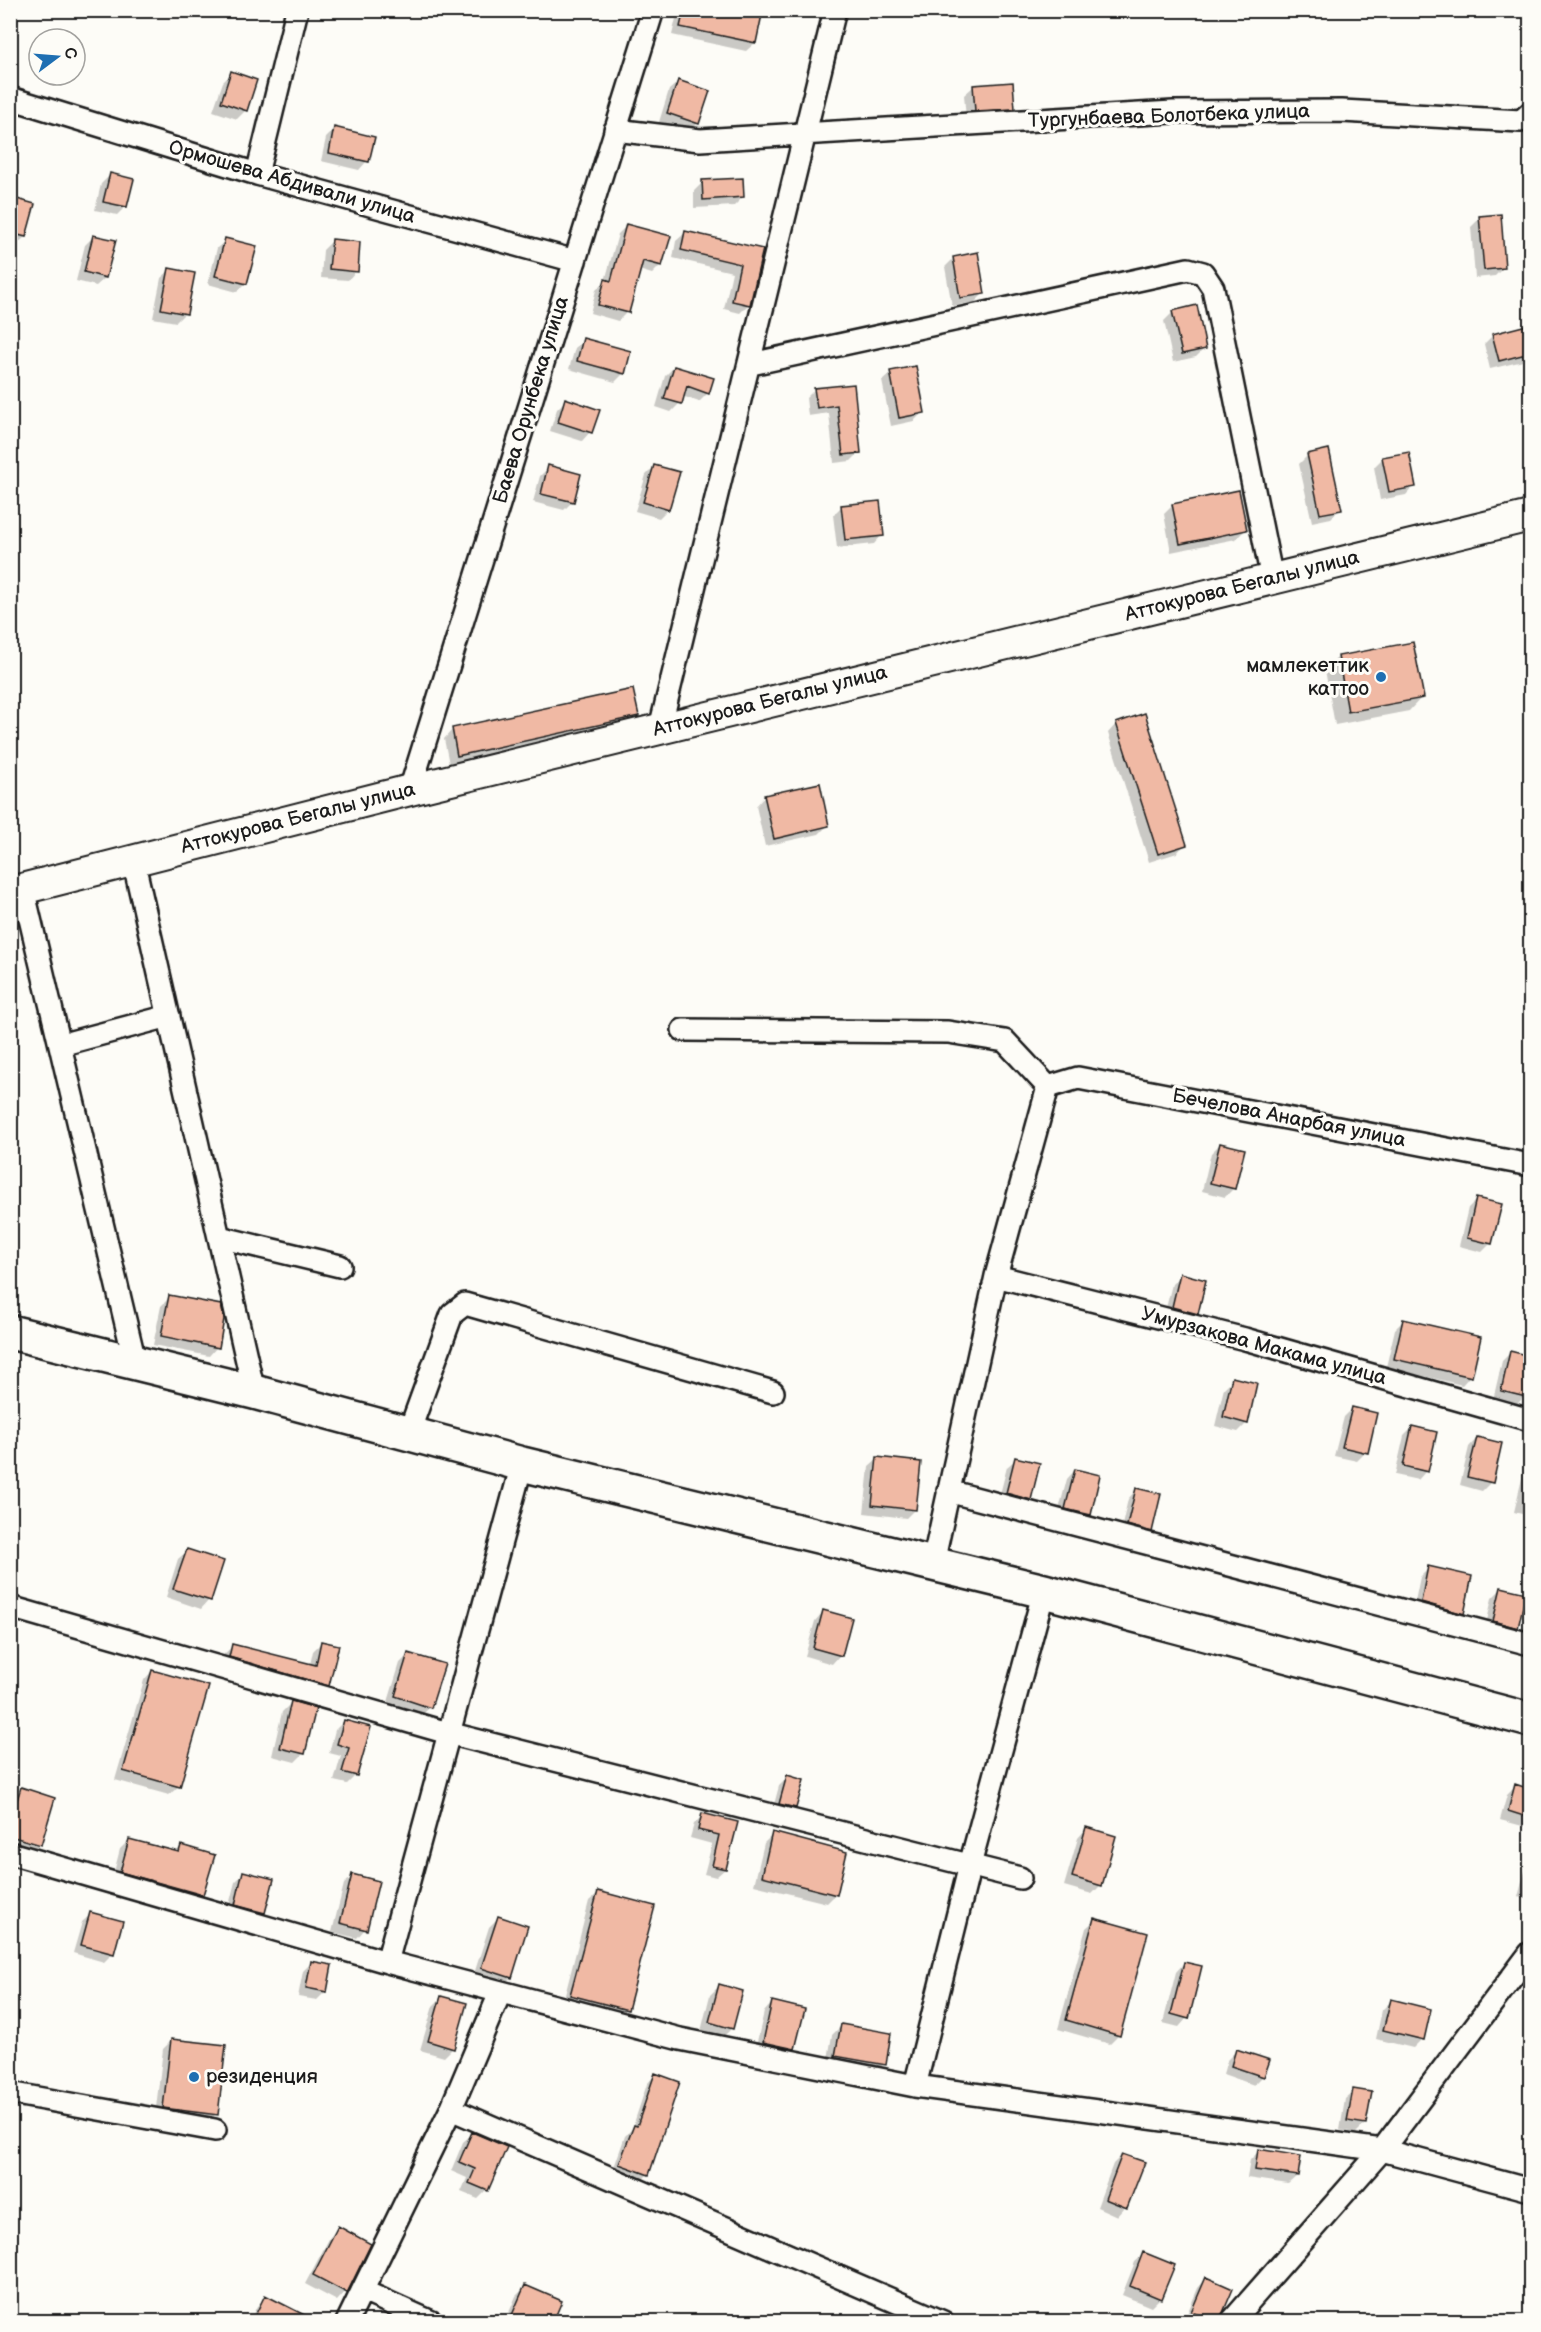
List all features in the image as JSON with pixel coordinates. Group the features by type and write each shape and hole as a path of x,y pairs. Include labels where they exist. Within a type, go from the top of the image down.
{"highway":[{"path":"10,1332 254,1392 522,1464 1044,1591 1530,1720"}],"main road":[{"name":"Аттокурова Бегалы улица","path":"17,891 133,859 660,728 1530,516"}],"street":[{"path":"257,174 297,10"},
{"name":"Баева Орунбека улица","path":"410,790 653,10"},
{"path":"660,728 751,364 835,10"},
{"name":"Ормошева Абдивали улица","path":"10,98 257,174 575,261"},
{"name":"Тургунбаева Болотбека улица","path":"615,130 700,140 1173,112 1342,111 1521,121 1530,113"},
{"path":"751,364 1188,269 1203,273 1213,288 1272,579"},
{"path":"133,859 254,1392"},
{"path":"17,891 60,1045 135,1362"},
{"path":"60,1045 169,1016"},
{"path":"683,1030 948,1032 1005,1041 1048,1087 996,1276 933,1563"},
{"name":"Бечелова Анарбая улица","path":"1048,1087 1078,1078 1530,1165"},
{"path":"219,1237 340,1266"},
{"name":"Умурзакова Макама улица","path":"996,1276 1245,1339 1530,1420"},
{"path":"409,1432 452,1314 465,1304 773,1392"},
{"path":"387,1962 522,1464"},
{"path":"948,1491 1530,1644"},
{"path":"915,2086 970,1865 1044,1591"},
{"path":"10,1607 448,1732 1020,1878"},
{"path":"10,1853 387,1962 680,2039 915,2086 1382,2150 1530,2190"},
{"path":"1231,2322 1382,2150 1530,1953"},
{"path":"347,2322 451,2109 500,1993"},
{"path":"10,2093 215,2130"},
{"path":"451,2109 943,2322"},
{"path":"363,2291 432,2322"}],"building":[{"path":"684,10 763,10 756,43 680,27"},
{"path":"231,71 257,80 247,111 221,102"},
{"path":"678,80 710,91 699,124 667,113"},
{"path":"1013,82 1015,109 975,111 973,85"},
{"path":"334,127 375,137 369,162 329,153"},
{"path":"110,173 134,179 127,207 103,202"},
{"path":"743,178 744,197 703,200 702,180"},
{"path":"10,197 35,204 26,237 10,233"},
{"path":"1501,214 1505,268 1484,270 1479,216"},
{"path":"626,224 671,236 662,266 643,261 629,313 598,305 605,279 611,281"},
{"path":"685,231 763,249 750,305 732,301 740,264 681,250"},
{"path":"93,235 116,240 106,278 84,272"},
{"path":"225,238 257,246 247,284 215,276"},
{"path":"332,239 360,242 358,272 329,269"},
{"path":"978,252 985,294 960,298 953,257"},
{"path":"169,268 195,273 187,314 161,309"},
{"path":"1197,305 1206,349 1182,354 1172,311"},
{"path":"1527,325 1530,353 1499,361 1492,334"},
{"path":"583,338 631,351 625,374 577,361"},
{"path":"674,366 714,378 709,394 687,386 682,404 664,399"},
{"path":"916,366 925,413 899,418 890,371"},
{"path":"854,384 861,453 843,455 837,405 817,408 814,388"},
{"path":"565,398 600,410 592,433 558,422"},
{"path":"1329,449 1342,510 1320,514 1307,454"},
{"path":"1409,452 1416,487 1389,492 1382,457"},
{"path":"548,465 581,474 574,502 541,494"},
{"path":"654,465 680,472 669,510 643,502"},
{"path":"1239,490 1247,530 1180,544 1172,504"},
{"path":"880,501 884,536 845,540 841,505"},
{"name":"мамлекеттик каттоо","path":"1413,642 1424,698 1348,712 1338,656"},
{"path":"633,689 639,716 457,756 452,728"},
{"path":"1145,713 1187,845 1158,854 1116,723"},
{"path":"820,783 829,826 774,839 764,795"},
{"path":"1220,1143 1245,1149 1235,1189 1210,1183"},
{"path":"1476,1198 1502,1204 1492,1244 1467,1238"},
{"path":"1180,1273 1206,1280 1198,1314 1172,1307"},
{"path":"169,1295 221,1305 224,1319 219,1348 161,1336"},
{"path":"1403,1319 1481,1337 1472,1377 1394,1359"},
{"path":"1510,1351 1530,1356 1530,1379 1526,1397 1501,1391"},
{"path":"1232,1377 1257,1383 1248,1424 1223,1417"},
{"path":"1352,1407 1377,1413 1368,1453 1342,1447"},
{"path":"1412,1426 1437,1432 1428,1472 1403,1466"},
{"path":"1477,1437 1502,1443 1493,1483 1467,1477"},
{"path":"877,1457 921,1462 916,1510 872,1505"},
{"path":"1015,1457 1040,1463 1031,1500 1006,1493"},
{"path":"1075,1469 1100,1475 1091,1515 1065,1509"},
{"path":"1136,1488 1161,1494 1152,1532 1127,1525"},
{"path":"187,1549 224,1561 211,1601 173,1589"},
{"path":"1428,1566 1472,1576 1464,1614 1421,1602"},
{"path":"1501,1587 1526,1593 1518,1628 1493,1621"},
{"path":"823,1610 852,1618 842,1656 813,1648"},
{"path":"321,1641 339,1645 329,1686 229,1657 232,1644 316,1665"},
{"path":"408,1653 445,1664 431,1708 395,1696"},
{"path":"152,1670 209,1686 180,1787 123,1771"},
{"path":"291,1701 316,1708 305,1754 280,1748"},
{"path":"344,1720 371,1727 357,1776 342,1772 349,1748 337,1744"},
{"path":"787,1775 804,1780 796,1808 779,1804"},
{"path":"1515,1784 1530,1789 1530,1818 1508,1811"},
{"path":"21,1787 55,1798 41,1845 10,1836 10,1823"},
{"path":"702,1813 738,1822 726,1869 712,1866 719,1835 698,1830"},
{"path":"1086,1827 1116,1836 1102,1886 1072,1877"},
{"path":"772,1832 847,1852 837,1895 762,1876"},
{"path":"129,1839 179,1852 181,1845 215,1855 203,1895 120,1872"},
{"path":"243,1871 274,1879 265,1913 235,1905"},
{"path":"352,1874 379,1881 367,1930 340,1923"},
{"path":"598,1891 655,1906 628,2010 570,1995"},
{"path":"90,1912 123,1921 114,1954 81,1945"},
{"path":"498,1916 528,1926 512,1978 481,1968"},
{"path":"1094,1918 1148,1933 1120,2036 1066,2020"},
{"path":"311,1961 332,1965 327,1992 306,1988"},
{"path":"1184,1962 1202,1966 1189,2019 1171,2014"},
{"path":"719,1984 743,1991 733,2029 709,2022"},
{"path":"441,1996 467,2003 454,2049 428,2041"},
{"path":"1391,1999 1431,2009 1424,2040 1383,2030"},
{"path":"772,2001 805,2009 795,2049 763,2042"},
{"path":"841,2024 891,2033 886,2065 835,2056"},
{"name":"резиденция","path":"171,2039 226,2045 218,2115 163,2108"},
{"path":"1236,2049 1270,2060 1264,2077 1231,2066"},
{"path":"655,2073 680,2082 649,2175 619,2164 634,2125 637,2126"},
{"path":"1353,2089 1372,2092 1366,2124 1347,2121"},
{"path":"472,2132 507,2147 488,2191 469,2183 475,2169 459,2162"},
{"path":"1258,2149 1301,2156 1298,2176 1255,2170"},
{"path":"1122,2154 1145,2162 1127,2208 1105,2199"},
{"path":"338,2226 371,2244 347,2293 313,2275"},
{"path":"1143,2252 1175,2265 1161,2299 1130,2286"},
{"path":"1206,2277 1233,2289 1219,2322 1191,2312"},
{"path":"525,2285 562,2301 553,2322 509,2322"},
{"path":"265,2295 318,2322 252,2322"}],"place":[{"name":"мамлекеттик каттоо","path":"1381,677"},
{"name":"резиденция","path":"194,2077"}]}
